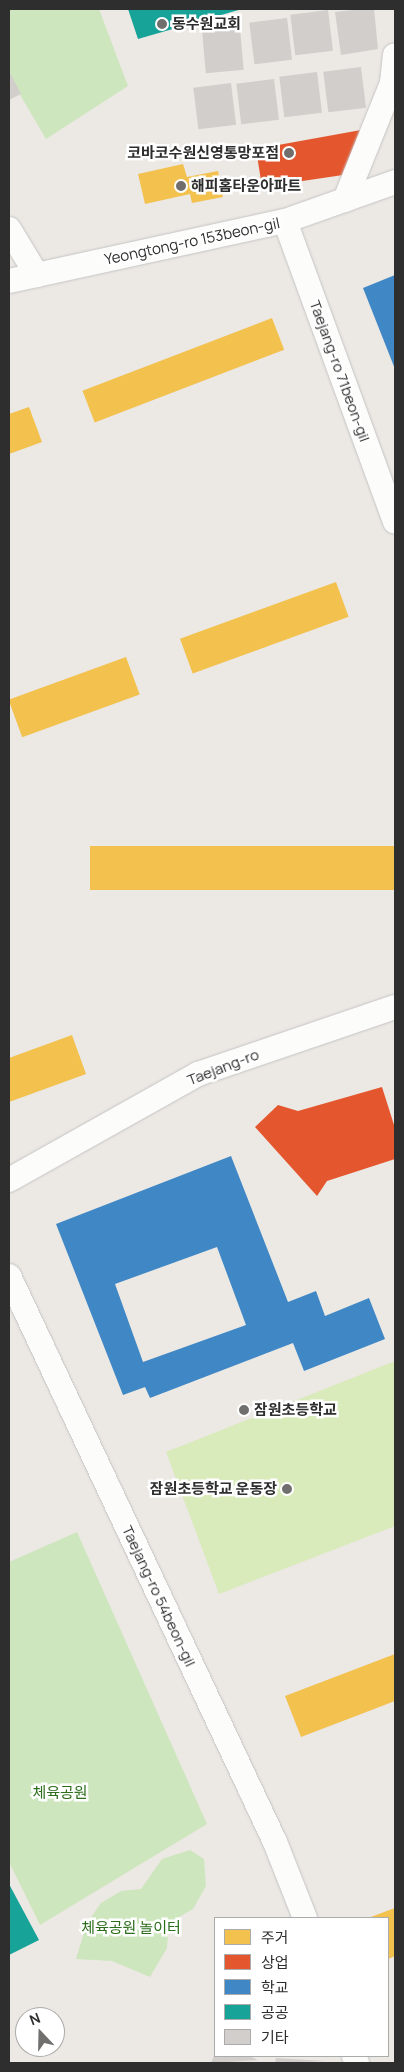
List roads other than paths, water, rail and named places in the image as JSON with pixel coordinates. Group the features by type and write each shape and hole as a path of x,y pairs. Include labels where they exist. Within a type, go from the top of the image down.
{"street":[{"path":"345,200 392,83 395,55"},
{"name":"Yeongtong-ro 153beon-gil","path":"9,281 286,221 395,182"},
{"name":"Taejang-ro 71beon-gil","path":"286,221 395,522"},
{"path":"9,229 37,275"},
{"name":"Taejang-ro","path":"9,1180 198,1074 395,1007"},
{"name":"Taejang-ro 54beon-gil","path":"9,1276 270,1833 305,1917"}],"place":[{"name":"동수원교회","path":"162,24"},
{"name":"코바코수원신영통망포점","path":"289,153"},
{"name":"해피홈타운아파트","path":"181,186"},
{"name":"잠원초등학교","path":"244,1410"},
{"name":"잠원초등학교 운동장","path":"287,1489"}],"park label":[{"name":"체육공원","path":"60,1793"},
{"name":"체육공원 놀이터","path":"131,1928"}]}
